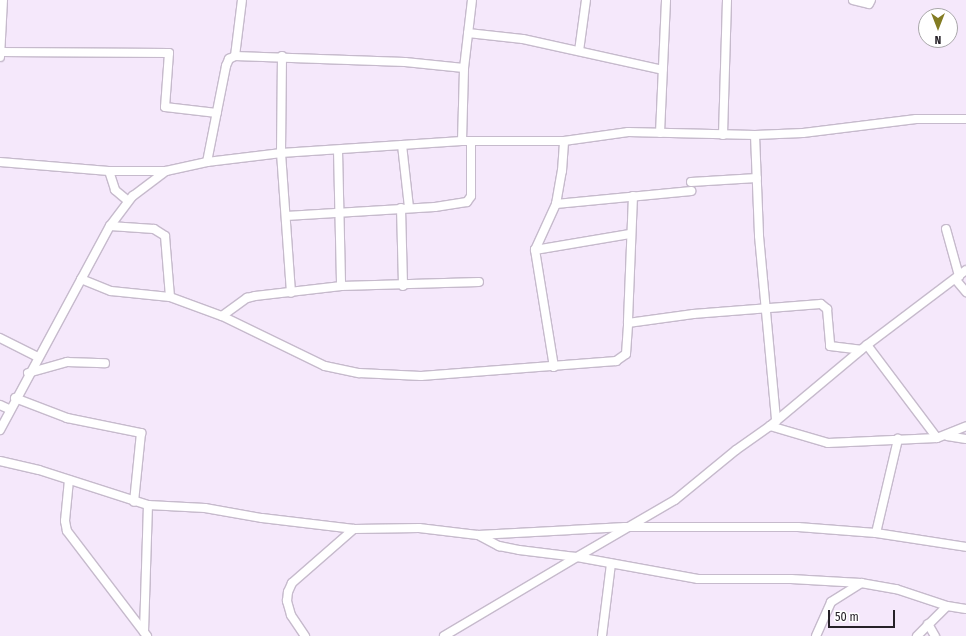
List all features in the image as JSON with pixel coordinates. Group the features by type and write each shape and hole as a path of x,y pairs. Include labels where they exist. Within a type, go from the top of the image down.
{"street":[{"path":"3,0 0,54 169,53 165,107 217,113"},
{"path":"235,56 242,0"},
{"path":"462,141 464,68 472,0"},
{"path":"579,51 586,0"},
{"path":"660,133 666,0"},
{"path":"723,135 727,0"},
{"path":"853,0 869,4 871,0"},
{"path":"468,33 523,39 663,70"},
{"path":"207,162 228,62 235,56 282,56 405,62 464,68"},
{"path":"282,56 281,153 291,293"},
{"path":"0,162 109,171 166,171 207,162 281,153 462,141 471,143 564,141 614,132 755,136 803,133 916,119 966,120"},
{"path":"755,136 760,236 767,307 773,424"},
{"path":"554,367 535,250 556,204 562,171 564,141"},
{"path":"286,216 435,207 464,203 470,200 471,143"},
{"path":"402,145 405,208 403,286"},
{"path":"338,150 338,212 341,286"},
{"path":"109,171 115,190 128,201"},
{"path":"0,430 9,409 110,226 128,201 166,171"},
{"path":"690,182 757,178"},
{"path":"556,204 690,191"},
{"path":"81,279 111,291 170,297 222,316 339,370 421,376 554,367 616,361 626,354 630,234 633,196"},
{"path":"110,226 154,229 165,236 170,297"},
{"path":"946,229 957,278 966,292"},
{"path":"535,250 630,234"},
{"path":"444,636 625,527 675,500 736,450 773,424 864,348 966,270"},
{"path":"222,316 250,297 341,286 403,286 479,282"},
{"path":"628,323 767,307 825,306 830,346 864,348 937,438"},
{"path":"0,338 38,357"},
{"path":"28,374 68,362 105,363"},
{"path":"15,398 68,418 140,433 134,502"},
{"path":"0,405 9,409"},
{"path":"773,424 821,442 937,438 947,436 966,426"},
{"path":"947,436 966,439"},
{"path":"876,533 898,439"},
{"path":"0,461 69,480 134,502 148,505 205,508 262,518 354,529 419,528 478,535 625,527 798,527 876,533 966,547"},
{"path":"69,480 65,521 68,531 145,634"},
{"path":"145,634 148,505"},
{"path":"305,636 291,615 287,601 288,592 292,583 354,529"},
{"path":"478,535 499,546 577,557 698,579 785,578 862,583 913,593 947,606 966,609"},
{"path":"602,636 611,564"},
{"path":"816,636 831,602 862,583"},
{"path":"917,636 947,606"},
{"path":"928,624 935,636"}]}
